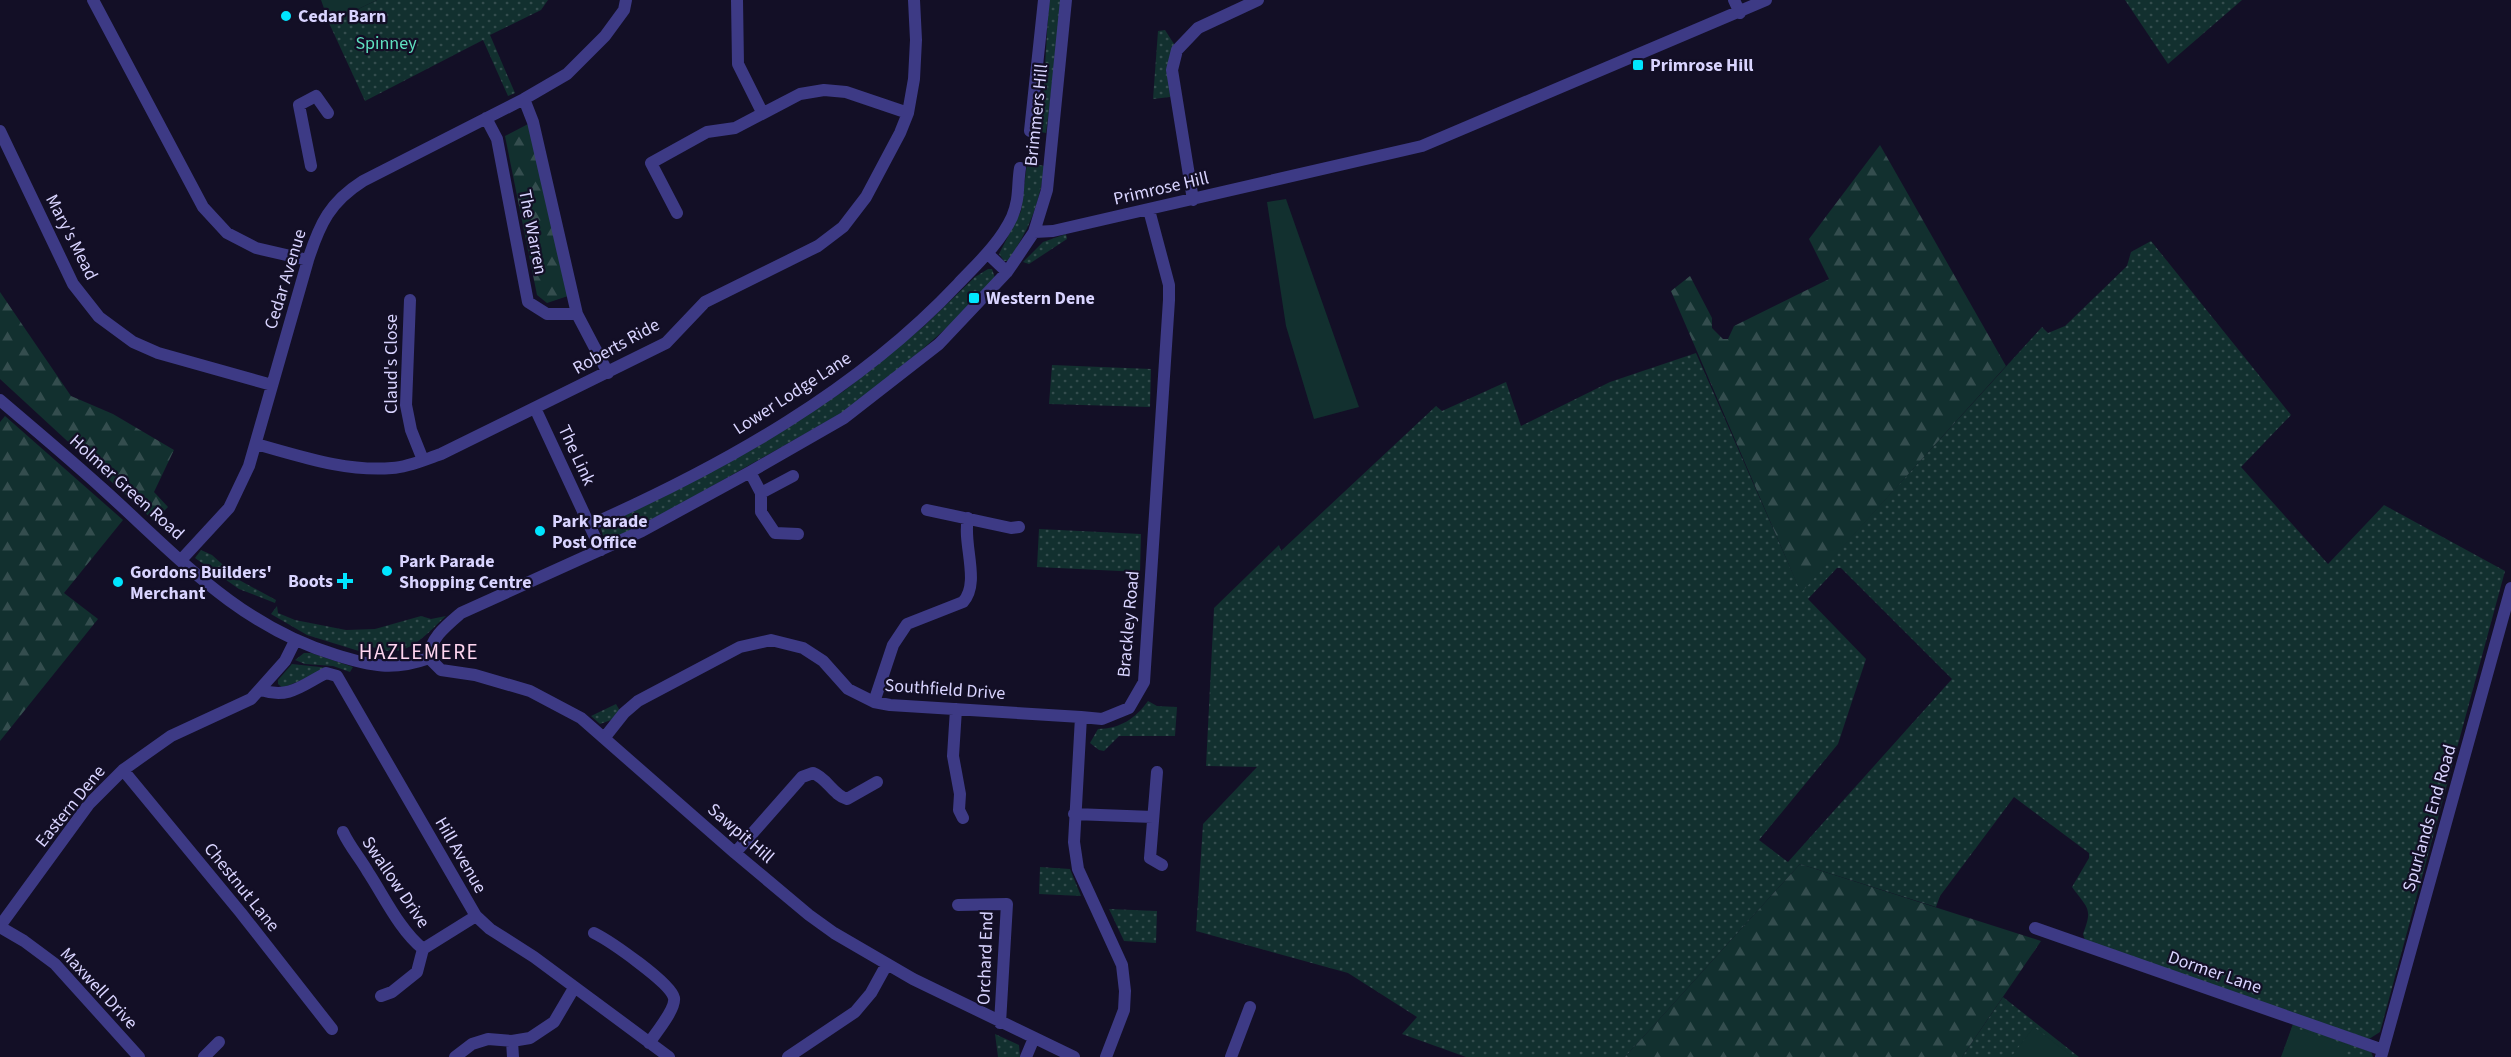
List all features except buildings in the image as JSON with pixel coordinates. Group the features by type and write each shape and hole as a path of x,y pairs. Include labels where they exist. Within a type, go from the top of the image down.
{"street":[{"path":"93,0 203,207 227,233 256,248 308,260"},
{"name":"Cedar Avenue","path":"181,560 229,508 249,466 318,228 333,205 347,191 525,99 567,74 605,36 624,10 626,0"},
{"path":"737,0 738,64 762,112"},
{"name":"Roberts Ride","path":"256,444 355,468 394,468 423,460 608,373 666,343 705,302 818,246 843,227 866,197 908,113 914,79 916,40 914,0"},
{"path":"1030,131 1044,0"},
{"name":"Brimmers Hill","path":"1034,232 1047,190 1065,0"},
{"path":"1193,200 1172,70 1177,50 1198,28 1257,0"},
{"path":"1734,0 1740,13"},
{"name":"Primrose Hill","path":"1034,232 1053,231 1149,210 1422,146 1740,13 1766,0"},
{"path":"677,213 649,159 707,132 735,128 800,94 824,90 846,92 908,113"},
{"path":"311,166 299,105 316,96 328,113"},
{"name":"The Warren","path":"525,99 533,122 577,314 608,373"},
{"name":"The Warren","path":"486,118 497,138 528,302 547,314 577,314"},
{"name":"Mary's Mead","path":"0,131 73,284 99,317 133,342 158,353 272,385"},
{"name":"Lower Lodge Lane","path":"590,525 653,497 744,446 833,393 874,361 943,301 988,254 1011,219 1019,194 1020,168"},
{"name":"Brackley Road","path":"1081,717 1102,719 1129,708 1144,682 1169,300 1169,285 1149,210"},
{"path":"429,658 433,644 442,631 461,614 642,531 844,417 939,344 1007,272 1034,232"},
{"path":"988,254 1007,272"},
{"name":"Claud's Close","path":"410,300 406,405 411,430 423,460"},
{"name":"Holmer Green Road","path":"0,400 227,601 295,641 361,663 388,668 410,665 429,658"},
{"name":"The Link","path":"535,408 601,550"},
{"path":"750,472 761,493 761,512 775,533 798,534"},
{"path":"761,493 793,476"},
{"path":"927,510 1011,528 1019,527"},
{"path":"874,702 893,645 908,624 963,602 969,596 972,581 965,531 968,518"},
{"name":"Spurlands End Road","path":"2382,1054 2511,588"},
{"name":"Southfield Drive","path":"605,737 638,700 740,647 771,640 803,648 823,662 848,689 874,702 890,705 1081,717"},
{"name":"Eastern Dene","path":"0,927 89,804 123,770 171,736 238,706 261,690 285,662 295,641"},
{"name":"Sawpit Hill","path":"429,658 441,670 476,675 530,691 581,718 735,853 834,933 887,964 1000,1023 1074,1057"},
{"name":"Hill Avenue","path":"261,690 277,695 286,694 326,673 337,676 476,916 669,1057"},
{"path":"956,709 953,756 960,794 959,810 963,818"},
{"path":"1081,717 1074,814 1074,842 1078,869 1122,965 1125,991 1124,1010 1106,1057"},
{"name":"Chestnut Lane","path":"123,770 241,913 332,1029"},
{"path":"735,853 802,777 813,772 822,776 840,797 847,799 877,782"},
{"path":"1157,772 1150,858 1162,865"},
{"path":"1074,814 1153,817"},
{"name":"Swallow Drive","path":"343,832 350,848 362,862 410,939 423,949"},
{"name":"Orchard End","path":"958,905 1007,904 1000,1023"},
{"name":"Swallow Drive","path":"381,996 392,992 417,972 423,949 476,916"},
{"name":"Maxwell Drive","path":"0,927 55,964 139,1057"},
{"name":"Dormer Lane","path":"2035,928 2382,1054"},
{"path":"594,933 610,941 668,987 674,998 672,1007 649,1043"},
{"path":"788,1057 855,1012 871,993 887,964"},
{"path":"455,1057 472,1044 488,1039 512,1041 530,1038 554,1022 574,988"},
{"path":"1231,1057 1250,1007"},
{"path":"1026,1057 1034,1038"},
{"path":"512,1041 513,1057"},
{"path":"204,1057 219,1042"}],"green space":[{"path":"321,0 377,0 329,23"},
{"name":"Spinney","path":"377,0 548,0 541,10 490,35 515,93 508,96 483,40 365,101 329,23"},
{"path":"1049,0 1063,0 1046,133 1041,132"},
{"path":"2125,0 2242,0 2168,64"},
{"path":"1165,30 1174,44 1169,60 1170,97 1153,99 1158,31"},
{"path":"530,123 568,296 547,303 537,295 505,136"},
{"path":"1880,145 2006,366 1801,593 1671,291 1690,276 1712,318 1712,328 1723,339 1728,339 1734,326 1829,279 1809,239"},
{"path":"1027,163 1045,166 1040,193 1023,237 1008,261 1004,261 999,254 1021,211"},
{"path":"1286,199 1359,407 1314,419 1286,326 1267,202"},
{"path":"1066,234 1067,239 1029,264 1023,262 1043,242"},
{"path":"2151,241 2291,415 2241,467 2328,564 2384,505 2505,571 2380,1032 2369,1039 2086,944 2083,934 2088,919 2087,909 2072,887 2089,858 2089,853 2014,797 1940,896 1936,907 1800,864 1625,1057 1466,1057 1402,1034 1417,1017 1348,973 1196,931 1203,824 1257,767 1206,766 1214,608 1279,545 1281,551 1436,406 1442,411 1506,382 1521,426 1610,382 1696,353 1801,592 2042,327 2048,333 2065,326 2127,266 2131,252","holes":["1837,568 1841,568 1952,679 1788,862 1759,840 1838,744 1866,659 1808,599"]},
{"path":"992,269 995,278 961,315 847,410 677,506 619,536 604,539 601,529 604,524 782,429 844,391 923,327 975,277"},
{"path":"0,292 71,396 113,414 174,450 154,492 168,507 154,521 0,379"},
{"path":"1052,365 1151,369 1150,407 1049,404"},
{"path":"5,416 123,520 64,593 98,619 0,741 0,422"},
{"path":"1039,529 1141,534 1140,572 1037,567"},
{"path":"201,550 212,555 241,581 276,600 275,603 239,589 195,558"},
{"path":"277,606 278,613 295,620 346,630 375,629 421,616 431,619 446,616 420,640 403,649 383,650 370,646 362,652 307,635 271,614"},
{"path":"304,653 311,653 353,667 350,672 333,666 305,664 295,660"},
{"path":"292,664 329,668 283,688 278,684 278,680"},
{"path":"1148,701 1157,706 1177,707 1175,736 1119,736 1104,751 1090,743 1098,729 1120,725 1138,713"},
{"path":"616,704 620,711 611,720 600,724 591,716"},
{"path":"1800,864 2041,941 1962,1057 1625,1057"},
{"path":"1040,867 1070,869 1081,896 1039,894"},
{"path":"1109,909 1157,911 1156,943 1124,941"},
{"path":"2003,997 2079,1057 1962,1057"},
{"path":"2293,1024 2371,1052 2373,1057 2281,1057"},
{"path":"2034,1027 2073,1057 2011,1057"},
{"path":"2292,1027 2348,1045 2344,1057 2282,1057"},
{"path":"995,1034 1019,1045 1020,1057 998,1057"}],"place":[{"name":"Cedar Barn","path":"286,16"},
{"name":"Primrose Hill","path":"1638,65"},
{"name":"Western Dene","path":"974,298"},
{"name":"Park Parade Post Office","path":"540,531"},
{"name":"Park Parade Shopping Centre","path":"387,571"},
{"name":"Boots","path":"345,581"},
{"name":"Gordons Builders' Merchant","path":"118,582"}],"district":[{"name":"HAZLEMERE","path":"419,652"}]}
